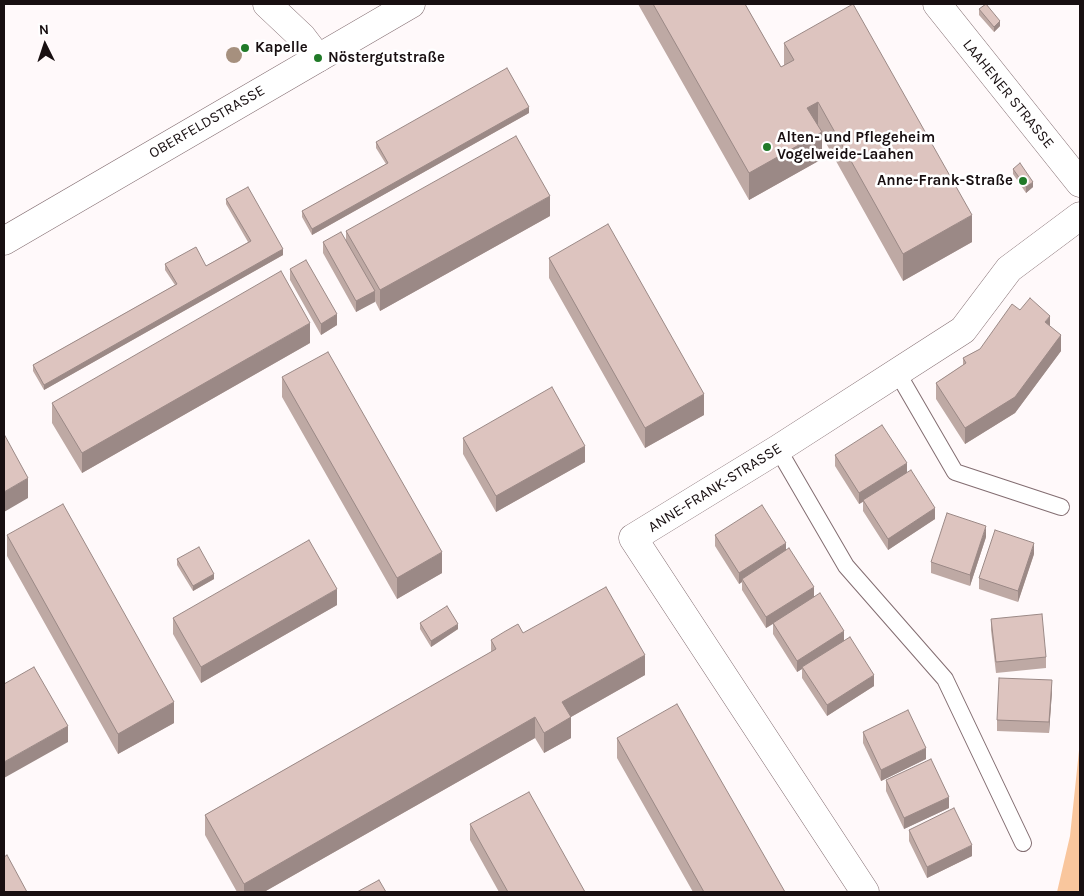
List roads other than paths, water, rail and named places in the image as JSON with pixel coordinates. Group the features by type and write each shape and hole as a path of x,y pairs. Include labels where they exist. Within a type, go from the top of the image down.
{"street":[{"path":"267,4 302,37 318,58"},
{"name":"OBERFELDSTRASSE","path":"4,241 412,4"},
{"name":"LAAHENER STRASSE","path":"937,4 1080,183"},
{"name":"ANNE-FRANK-STRASSE","path":"865,892 633,538 778,449 963,330 1009,269 1080,216"}],"lane":[{"path":"897,372 955,472 1061,507"},
{"path":"778,449 846,566 945,679 1023,843"}],"place":[{"name":"Kapelle","path":"245,48"},
{"name":"Nöstergutstraße","path":"318,58"},
{"name":"Alten- und Pflegeheim Vogelweide-Laahen","path":"767,147"},
{"name":"Anne-Frank-Straße","path":"1023,181"}]}
